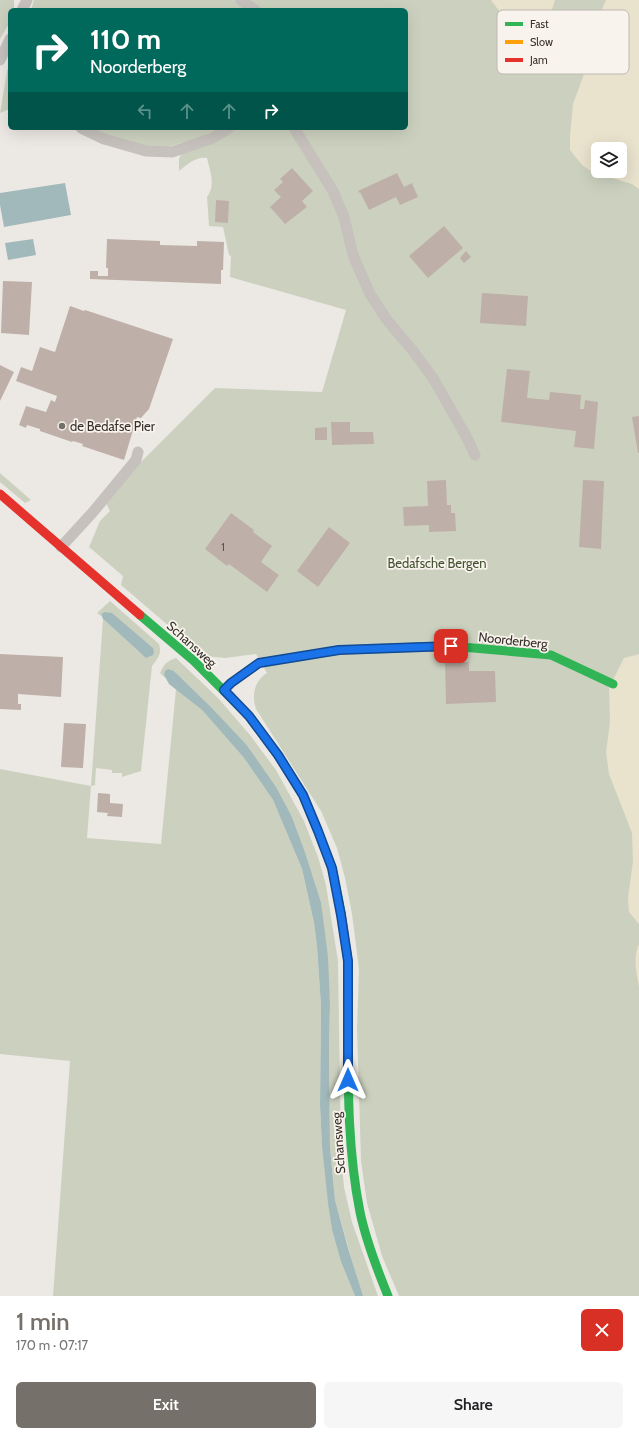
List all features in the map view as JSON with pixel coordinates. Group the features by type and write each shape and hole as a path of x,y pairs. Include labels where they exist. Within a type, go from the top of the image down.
{"street":[{"name":"Schansweg","path":"0,494 194,661 224,690 249,716 278,755 303,795 332,868 341,915 348,961 348,1095 351,1158 360,1213 372,1255 388,1296"},
{"name":"Noorderberg","path":"224,690 231,683 259,663 339,650 451,646 551,655 613,684"}],"lane":[{"path":"241,0 252,8"},
{"path":"0,60 8,43"},
{"path":"85,130 104,139 146,151 172,152 213,138 226,130"},
{"path":"295,130 333,191 344,217 353,255 370,294 387,320 413,351 432,378 466,436 475,455"},
{"path":"61,547 93,512 136,460 138,452"}],"green space":[{"path":"0,0 14,0 14,8 8,8 8,25 0,39"},
{"name":"Bedafsche Bergen","path":"34,0 639,0 639,1296 399,1296 382,1256 367,1203 361,1161 357,1029 359,969 352,914 345,878 337,848 321,811 256,709 254,698 255,688 263,676 267,673 256,654 225,658 204,656 121,585 123,576 89,547 100,521 110,511 104,499 215,388 322,392 346,310 230,277 231,256 229,255 223,227 209,226 207,197 212,183 207,158 199,158 179,171 179,158 185,149 187,141 162,149 136,146 92,130 408,130 408,8 32,8"},
{"path":"8,68 8,110 0,113"},
{"path":"0,473 31,500 25,503 0,482"},
{"path":"110,601 159,644 160,653 152,666 141,771 122,777 122,773 112,773 112,770 96,768 95,785 91,786 103,619 146,658 101,614 101,616 97,613"},
{"path":"176,658 218,698 250,735 276,770 304,821 318,857 326,885 338,961 341,1153 344,1187 352,1222 378,1296 363,1296 361,1293 335,1200 330,1147 330,1004 321,902 292,817 246,744 174,671 164,675 165,678 160,673 166,663"},
{"path":"176,689 202,710 244,758 273,800 302,869 314,923 321,1006 320,1106 322,1147 332,1230 341,1262 355,1296 53,1296 70,1061 0,1054 0,769 91,786 87,838 161,844"}],"sand":[{"path":"491,0 555,0 552,10 499,10"},
{"path":"606,0 639,0 639,189 632,184 612,178 627,178 627,142 591,142 591,171 582,165 570,150 573,104 584,74 629,74 629,10 602,10"},
{"path":"639,654 639,924 629,912 628,898 633,861 632,833 609,774 606,752 610,722 609,688 624,658"},
{"path":"639,944 639,986 636,970 636,954"}],"water":[{"path":"65,183 71,215 4,227 0,205 0,193"},
{"path":"33,239 36,255 8,260 5,243"},
{"path":"105,612 112,613 153,648 153,655 146,658 103,619 101,614"},
{"path":"168,669 174,671 246,744 276,787 292,817 321,902 328,957 330,1004 330,1147 335,1200 363,1296 355,1296 341,1262 332,1230 328,1203 322,1147 320,1106 321,1006 317,947 314,923 302,869 273,800 244,758 202,710 169,684 164,675 165,671"}],"building":[{"path":"292,168 313,191 302,201 307,207 285,224 270,207 281,197 274,190 283,182 280,179"},
{"path":"397,173 404,187 412,183 418,197 400,205 396,197 369,210 360,192 359,193 358,191"},
{"path":"216,200 229,201 228,223 215,222"},
{"path":"444,226 463,248 428,278 409,256"},
{"path":"107,239 160,241 160,245 197,246 197,241 224,242 221,284 90,279 90,271 98,271 98,276 108,276 108,268 106,268"},
{"path":"466,251 471,257 464,263 460,258"},
{"path":"3,281 32,282 29,335 1,333"},
{"path":"482,293 528,296 526,326 480,323"},
{"path":"70,306 173,339 149,409 141,418 137,417 124,460 82,446 83,444 72,442 40,431 40,429 27,425 26,428 19,425 26,406 46,412 51,400 55,402 57,396 16,381 21,367 32,371 40,347 55,352"},
{"path":"0,365 14,372 0,401"},
{"path":"507,369 530,371 527,398 549,400 550,392 581,395 580,409 584,409 585,400 598,402 594,449 574,447 576,431 501,422"},
{"path":"639,416 639,453 638,453 632,417"},
{"path":"331,422 350,422 350,432 373,432 374,444 332,445"},
{"path":"327,427 327,440 315,440 315,428"},
{"path":"446,480 447,505 451,505 451,513 455,513 456,531 429,532 429,525 404,526 403,507 428,506 427,481"},
{"path":"583,480 604,481 601,549 579,547"},
{"path":"231,513 272,546 261,562 279,575 267,592 229,564 227,566 205,549"},
{"path":"329,527 350,543 318,587 297,571"},
{"path":"0,654 63,657 61,697 18,694 18,704 21,704 21,710 0,709"},
{"path":"445,662 469,662 469,671 495,671 496,702 446,704"},
{"path":"64,723 86,724 83,768 61,767"},
{"path":"98,793 110,794 110,803 123,804 122,817 107,816 108,813 97,812"}],"traffic: fast":[{"path":"140,615 194,661 249,716 278,755 303,795 318,831 332,868 341,913"},
{"path":"366,649 451,646 551,655 613,684"},
{"path":"348,1032 348,1077 351,1144 356,1190 365,1234 388,1296"}],"traffic: slow":[{"path":"224,690 231,683 259,663 339,650 366,649"}],"traffic: jam":[{"path":"0,494 140,615"},
{"path":"341,913 348,961 348,1032"}],"place":[{"name":"de Bedafse Pier","path":"62,426"}],"route":[{"path":"348,1080 348,961 332,868 303,795 278,755 249,716 224,690 231,683 259,663 339,650 451,646"}]}
